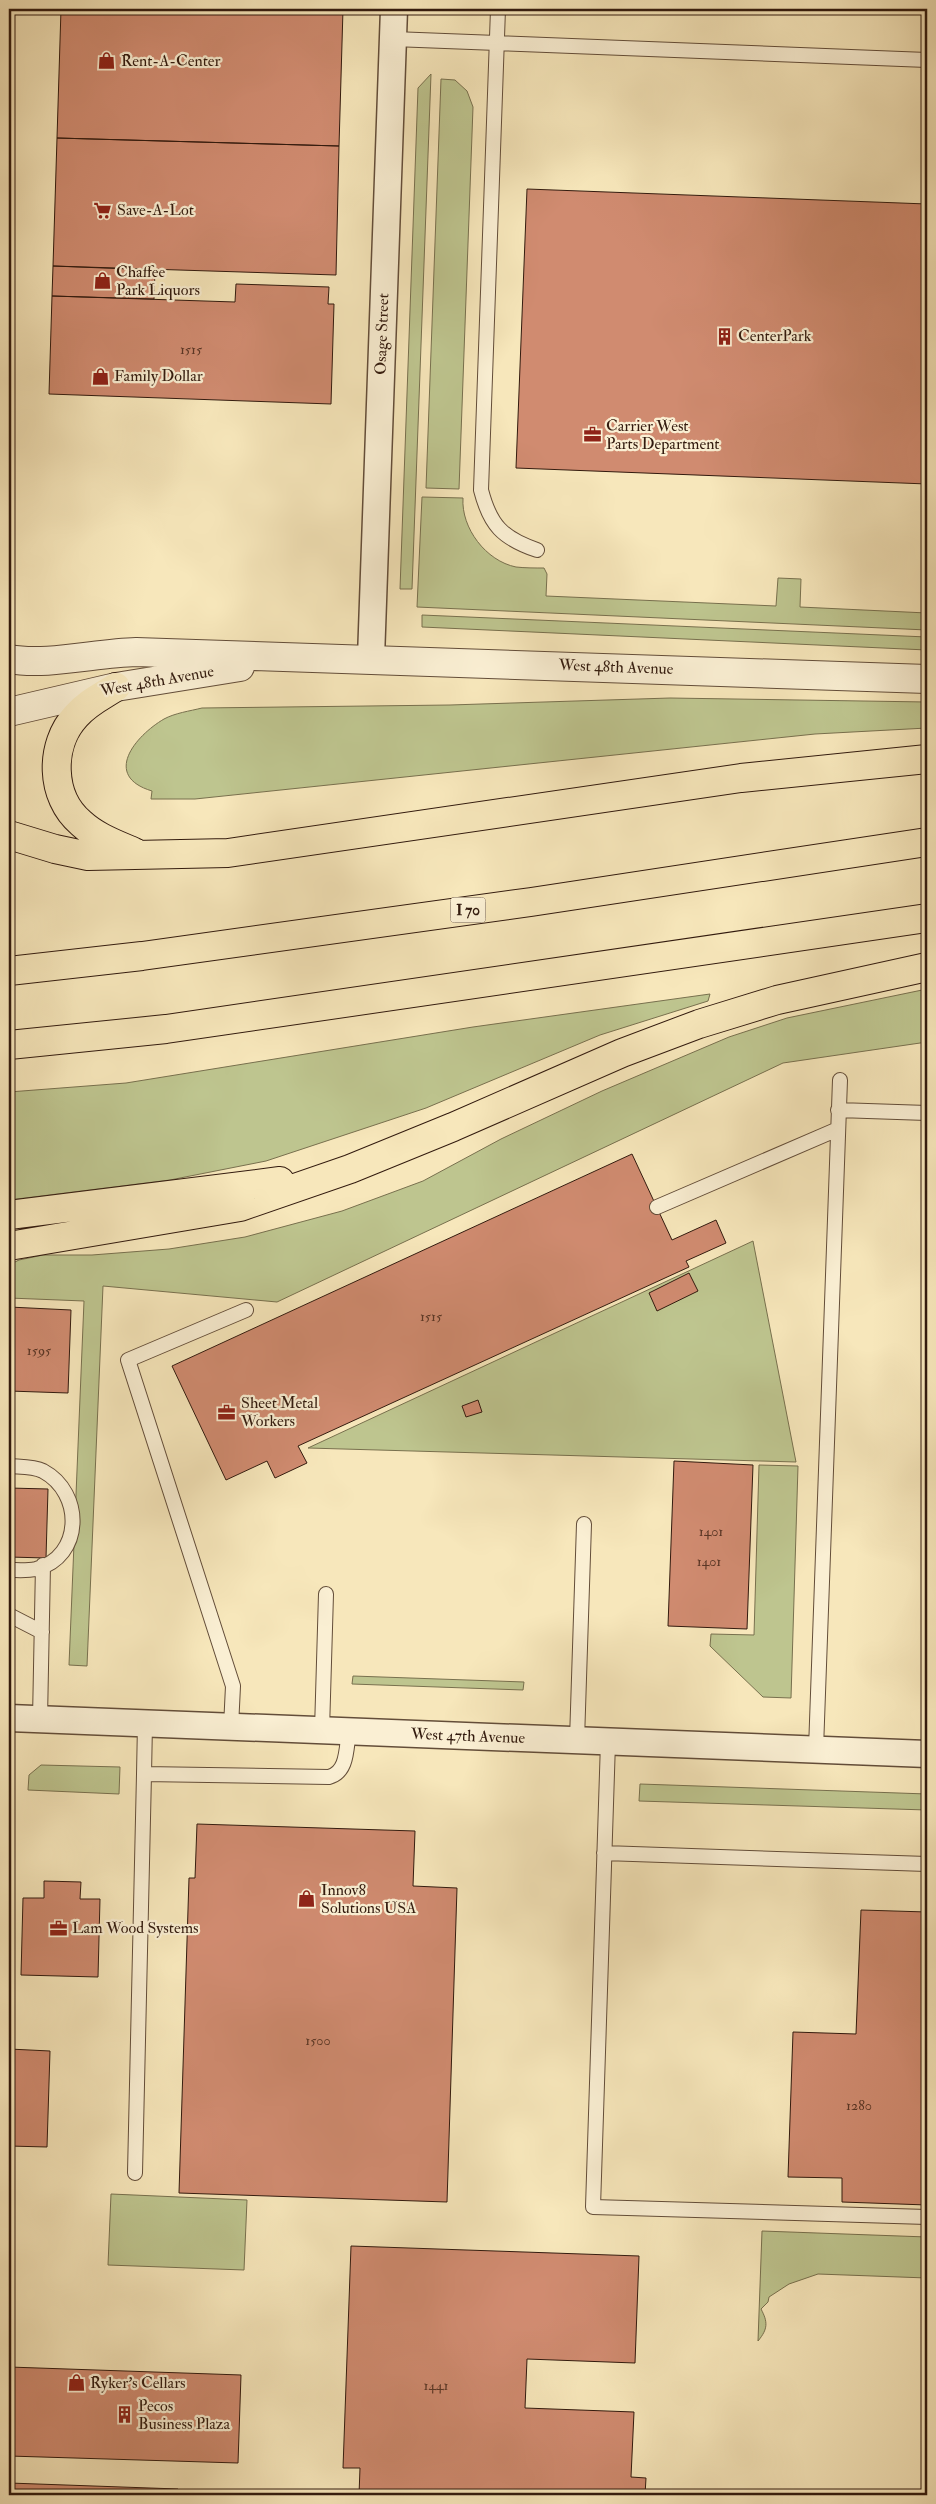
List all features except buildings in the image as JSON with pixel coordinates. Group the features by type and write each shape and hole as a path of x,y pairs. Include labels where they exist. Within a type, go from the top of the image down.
{"highway":[{"path":"116,687 90,703 74,717 61,741 56,771 60,791 68,808 80,822 94,833 140,855"},
{"path":"9,835 55,849 88,856 228,853 741,778 927,758"},
{"name":"I 70","path":"9,971 142,956 511,904 927,842"},
{"path":"9,1045 166,1029 927,918"},
{"path":"9,1246 240,1207 350,1169 453,1127 622,1053 699,1024 777,1000 927,967"},
{"path":"9,1215 330,1175"}],"street":[{"name":"Osage Street","path":"371,658 394,9"},
{"name":"West 48th Avenue","path":"9,659 41,661 90,654 136,652 371,658 927,679"},
{"name":"West 48th Avenue","path":"9,712 116,687 306,656"},
{"name":"West 47th Avenue","path":"9,1718 927,1754"}],"lane":[{"path":"498,9 481,490 486,510 498,529 516,542 537,550"},
{"path":"393,39 927,60"},
{"path":"816,1749 840,1080"},
{"path":"838,1110 927,1113"},
{"path":"657,1208 838,1129"},
{"path":"231,1727 233,1686 128,1360 246,1310"},
{"path":"9,1466 41,1470 57,1481 68,1495 73,1512 72,1531 65,1548 52,1561 36,1569 9,1570"},
{"path":"577,1740 584,1524"},
{"path":"40,1719 43,1565"},
{"path":"322,1730 326,1594"},
{"path":"9,1615 42,1632"},
{"path":"135,2173 145,1724"},
{"path":"144,1774 329,1777 337,1775 343,1768 349,1731"},
{"path":"608,1742 593,2206 927,2217"},
{"path":"604,1853 927,1864"}],"green space":[{"path":"431,74 412,589 400,589 418,88"},
{"path":"441,79 455,80 467,91 473,107 459,489 426,488"},
{"path":"422,497 463,498 466,521 478,542 495,558 505,564 516,567 544,568 547,574 546,596 776,606 778,578 801,579 800,607 927,613 927,630 417,607"},
{"path":"422,615 927,637 927,650 422,627"},
{"path":"670,698 927,702 927,728 815,734 195,799 151,799 152,791 137,784 129,776 126,766 128,756 134,745 153,726 173,715 202,708 450,705"},
{"path":"927,989 927,1042 783,1063 277,1302 103,1286 87,1666 69,1665 84,1301 9,1298 9,1265 19,1260 43,1255 92,1255 169,1249 245,1237 342,1211 423,1181 501,1139 602,1091 729,1037 787,1018"},
{"path":"710,994 708,1001 600,1035 426,1108 266,1161 170,1180 9,1200 9,1092 126,1083 473,1027"},
{"path":"753,1241 796,1462 308,1448"},
{"path":"759,1465 798,1466 791,1698 763,1697 710,1646 711,1634 754,1635"},
{"path":"353,1676 524,1682 523,1690 352,1684"},
{"path":"41,1765 120,1767 119,1794 28,1790 29,1775"},
{"path":"640,1784 927,1794 927,1810 639,1801"},
{"path":"111,2194 247,2200 244,2270 108,2265"},
{"path":"762,2231 927,2237 927,2278 818,2274 789,2284 769,2297 768,2302 761,2309 766,2325 764,2333 758,2341"}],"place":[{"name":"Rent-A-Center","path":"107,61"},
{"name":"Save-A-Lot","path":"103,210"},
{"name":"Chaffee Park Liquors","path":"102,281"},
{"name":"CenterPark","path":"724,336"},
{"name":"Family Dollar","path":"100,376"},
{"name":"Carrier West Parts Department","path":"592,435"},
{"name":"Sheet Metal Workers","path":"227,1412"},
{"name":"Innov8 Solutions USA","path":"307,1899"},
{"name":"Lam Wood Systems","path":"58,1928"},
{"name":"Ryker's Cellars","path":"76,2383"},
{"name":"Pecos Business Plaza","path":"124,2415"}]}
